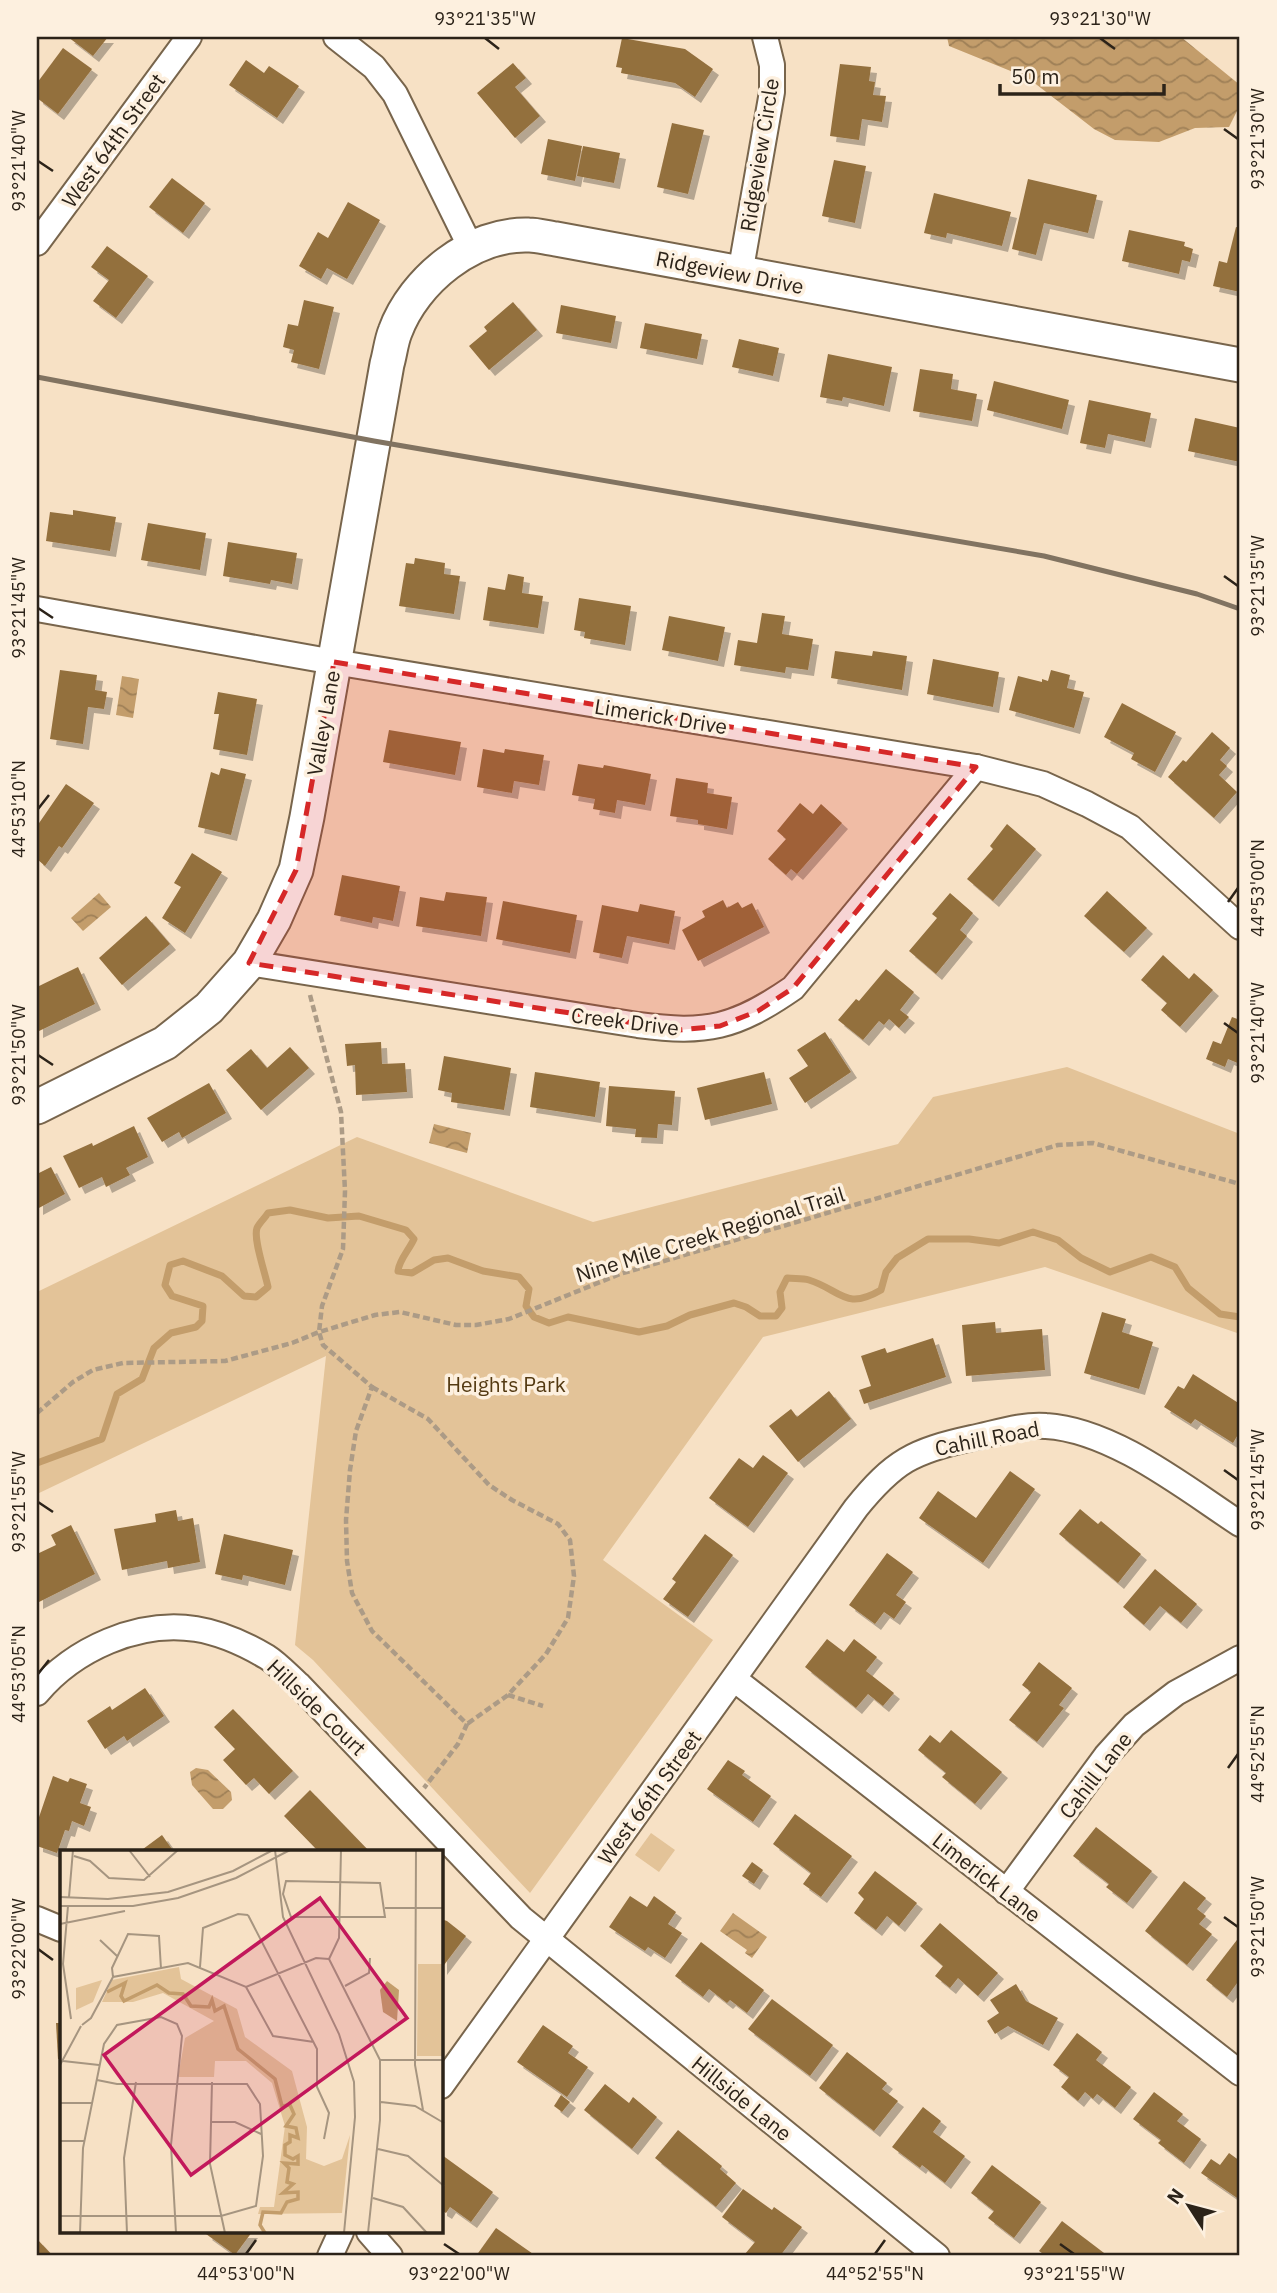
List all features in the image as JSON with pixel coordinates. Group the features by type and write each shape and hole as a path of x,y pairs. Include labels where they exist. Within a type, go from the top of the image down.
{"street":[{"name":"West 64th Street","path":"37,243 189,37"},
{"path":"336,37 374,67 395,94 471,248"},
{"name":"Ridgeview Circle","path":"740,274 772,92 772,65 765,37"},
{"name":"Ridgeview Drive","path":"471,248 499,239 527,235 1240,365"},
{"name":"Valley Lane","path":"37,1107 165,1043 209,1008 249,963 274,920 296,870 387,364 396,331 413,299 435,274 471,248"},
{"name":"Limerick Drive","path":"37,609 334,662 976,768 1043,784 1130,827 1240,927"},
{"name":"Creek Drive","path":"249,963 679,1030 720,1026 758,1012 793,988 976,768"},
{"name":"Cahill Road","path":"856,1508 876,1483 899,1463 925,1450 1014,1429 1044,1426 1074,1430 1103,1439 1240,1524"},
{"name":"West 66th Street","path":"443,2083 856,1508"},
{"name":"Hillside Court","path":"37,1693 48,1679 80,1654 116,1638 155,1629 195,1629 234,1640 269,1658 299,1685 521,1918 547,1939"},
{"name":"Cahill Lane","path":"1006,1892 1106,1756 1135,1725 1176,1693 1240,1658"},
{"name":"Limerick Lane","path":"733,1679 1240,2073"},
{"path":"37,1919 60,1930"},
{"name":"Hillside Lane","path":"547,1939 937,2256"},
{"path":"330,2256 340,2234"},
{"path":"371,2234 390,2256"}],"path":[{"path":"301,971 309,990 341,1112 345,1191 343,1249 321,1306 319,1332 323,1346 372,1387 428,1419 489,1485 558,1524 570,1540 574,1576 568,1618 546,1654 508,1695 467,1724 458,1744 412,1801"},
{"name":"Nine Mile Creek Regional Trail","path":"37,1413 93,1370 123,1363 225,1362 374,1315 400,1312 456,1325 476,1325 509,1319 620,1274 1058,1145 1093,1143 1240,1184"},
{"path":"372,1387 356,1431 345,1520 352,1593 372,1631 467,1724"},
{"path":"508,1695 543,1706"}],"highlighted area":[{"path":"334,662 976,767 793,988 758,1011 720,1026 679,1030 249,963 296,870"}],"green space":[{"name":"Heights Park","path":"1067,1067 1240,1134 1240,1334 1045,1267 763,1337 603,1560 713,1640 530,1893 313,1660 295,1645 326,1356 37,1494 37,1292 357,1137 593,1222 898,1144 933,1097"},
{"path":"651,1833 675,1850 659,1872 635,1855"}],"water":[{"path":"947,37 1181,37 1240,85 1240,105 1229,127 1195,128 1159,142 1115,140 1094,129 1028,78 949,46"},
{"path":"122,676 139,679 133,718 116,715"},
{"path":"99,893 111,907 83,931 71,918"},
{"path":"434,1124 471,1133 467,1153 429,1143"},
{"path":"196,1768 208,1770 231,1792 232,1800 223,1809 213,1809 192,1785 190,1772"},
{"path":"733,1913 767,1937 752,1958 745,1953 747,1950 720,1931"}],"building":[{"path":"68,37 108,37 93,56"},
{"path":"622,38 685,49 713,69 695,97 675,83 621,73 622,68 616,67"},
{"path":"63,48 92,69 58,114 37,98 37,83"},
{"path":"246,60 264,73 269,66 299,86 277,118 229,85"},
{"path":"513,63 526,78 515,87 540,116 515,138 477,93"},
{"path":"840,64 871,67 869,81 875,82 873,95 886,96 882,122 862,119 859,140 830,136"},
{"path":"672,123 704,130 688,194 657,187"},
{"path":"548,139 582,146 575,181 541,174"},
{"path":"583,146 620,153 614,183 577,176"},
{"path":"834,160 866,166 855,223 822,216"},
{"path":"172,178 205,203 183,233 149,207"},
{"path":"1028,179 1097,195 1088,233 1044,223 1036,255 1012,249"},
{"path":"934,193 1011,212 1002,246 947,233 946,238 924,233"},
{"path":"348,202 380,220 347,279 327,268 321,279 299,266 318,232 328,238"},
{"path":"1236,227 1240,228 1240,292 1213,286 1219,261 1227,263"},
{"path":"1129,230 1185,242 1184,246 1193,249 1190,262 1182,260 1179,274 1122,261"},
{"path":"107,246 148,276 116,318 93,301 109,280 91,267"},
{"path":"304,300 334,307 319,369 291,362 294,350 283,347 288,324 298,326"},
{"path":"513,302 537,330 489,370 469,346 487,331 484,327"},
{"path":"561,305 616,316 611,343 556,333"},
{"path":"645,323 702,334 697,359 640,348"},
{"path":"739,339 779,348 773,376 732,367"},
{"path":"828,354 892,367 884,406 843,397 842,401 820,397"},
{"path":"920,369 953,374 951,389 977,394 972,421 913,411"},
{"path":"994,381 1069,400 1062,429 987,410"},
{"path":"1089,400 1151,413 1145,442 1108,434 1105,448 1080,443"},
{"path":"1195,418 1240,428 1240,462 1188,451"},
{"path":"73,510 116,517 110,551 46,541 50,512 73,515"},
{"path":"148,523 206,533 200,570 141,560"},
{"path":"228,542 297,553 292,584 271,580 270,584 223,576"},
{"path":"415,558 445,563 444,574 460,576 454,614 399,606 406,563 414,564"},
{"path":"508,574 524,577 522,593 543,596 538,628 483,620 488,587 505,590"},
{"path":"579,598 631,606 625,645 584,638 585,632 574,630"},
{"path":"762,613 785,616 782,634 813,639 808,670 786,667 785,673 734,665 738,640 757,643"},
{"path":"669,616 725,627 718,661 662,650"},
{"path":"835,651 872,656 873,651 907,656 902,690 831,678"},
{"path":"933,659 999,672 993,707 927,694"},
{"path":"60,670 97,675 95,690 107,692 104,709 88,707 83,744 50,739"},
{"path":"1051,670 1070,675 1067,688 1084,692 1074,728 1009,710 1018,676 1048,681"},
{"path":"218,692 257,699 247,755 213,749 219,714 214,714"},
{"path":"1122,703 1176,732 1155,772 1131,759 1134,753 1104,737"},
{"path":"389,730 461,742 455,775 383,762"},
{"path":"1212,732 1230,748 1220,760 1227,766 1219,775 1237,792 1214,818 1168,777 1183,760 1186,762"},
{"path":"483,749 504,753 505,749 544,755 539,785 514,781 512,793 477,787"},
{"path":"578,764 603,768 604,765 651,774 645,805 617,800 615,813 593,809 595,799 572,795"},
{"path":"221,768 246,774 231,835 198,827 211,772 219,775"},
{"path":"676,778 708,783 707,793 732,797 727,829 698,824 698,820 670,816"},
{"path":"66,784 94,803 62,848 59,846 45,866 37,859 37,826"},
{"path":"800,803 813,814 821,804 842,823 797,874 791,869 786,875 768,859 786,839 777,831"},
{"path":"1007,824 1036,849 993,901 967,879 993,849 990,846"},
{"path":"192,853 222,872 185,933 162,918 181,887 174,883"},
{"path":"342,875 400,886 393,921 373,917 372,923 334,915"},
{"path":"1107,891 1147,928 1124,952 1084,916"},
{"path":"446,892 487,897 481,936 416,926 420,897 444,901"},
{"path":"950,893 973,913 960,930 967,936 936,974 909,951 937,918 932,914"},
{"path":"723,900 727,908 738,902 742,908 752,903 764,927 698,961 682,930 705,917 702,911"},
{"path":"503,901 577,915 570,953 496,939"},
{"path":"640,904 675,911 669,944 627,936 622,958 593,952 602,905 638,912"},
{"path":"146,916 170,944 122,985 99,958"},
{"path":"1163,955 1189,979 1194,973 1213,990 1180,1027 1161,1010 1167,1003 1141,980"},
{"path":"78,967 95,1004 37,1032 37,987"},
{"path":"886,969 914,992 900,1010 909,1017 899,1028 889,1019 884,1025 879,1021 863,1040 838,1020 856,999 859,1001"},
{"path":"1232,1017 1240,1020 1240,1064 1228,1059 1225,1067 1206,1059 1213,1041 1221,1044"},
{"path":"825,1032 851,1072 805,1103 789,1078 808,1066 797,1050"},
{"path":"381,1042 382,1064 405,1063 407,1092 356,1095 355,1065 347,1066 345,1044"},
{"path":"290,1047 309,1068 261,1110 226,1070 251,1049 267,1068"},
{"path":"444,1056 511,1068 504,1110 451,1102 452,1093 438,1090"},
{"path":"535,1072 600,1082 595,1117 530,1107"},
{"path":"764,1072 772,1104 705,1120 697,1088"},
{"path":"209,1083 226,1113 182,1138 179,1132 162,1142 147,1118"},
{"path":"609,1086 675,1091 672,1125 658,1124 657,1138 635,1137 636,1129 606,1126"},
{"path":"134,1126 148,1157 126,1168 130,1175 106,1187 102,1177 79,1188 63,1156 92,1143 93,1146"},
{"path":"51,1167 65,1194 37,1209 37,1174"},
{"path":"1102,1312 1126,1319 1122,1332 1153,1342 1139,1389 1084,1373"},
{"path":"995,1322 996,1333 1042,1329 1045,1370 966,1376 962,1325"},
{"path":"933,1338 946,1377 864,1404 859,1390 871,1386 861,1356 885,1348 887,1353"},
{"path":"1193,1374 1240,1404 1240,1431 1233,1443 1195,1419 1191,1424 1164,1407 1178,1386 1184,1389"},
{"path":"829,1391 851,1419 798,1462 769,1426 791,1409 797,1417"},
{"path":"763,1455 788,1473 748,1527 709,1498 739,1458 753,1468"},
{"path":"1010,1471 1035,1489 983,1563 919,1518 938,1491 976,1518"},
{"path":"1080,1509 1098,1524 1101,1521 1141,1554 1118,1583 1059,1534"},
{"path":"176,1510 178,1521 193,1518 200,1562 168,1568 167,1561 122,1570 114,1529 156,1522 155,1514"},
{"path":"71,1525 95,1574 37,1603 37,1554 56,1545 51,1535"},
{"path":"224,1534 293,1550 285,1585 243,1575 242,1580 215,1574"},
{"path":"705,1534 733,1555 688,1617 663,1599 676,1582 672,1579"},
{"path":"887,1553 913,1572 896,1595 906,1602 894,1619 884,1612 875,1624 849,1605"},
{"path":"1155,1569 1197,1604 1181,1623 1160,1606 1144,1625 1123,1607"},
{"path":"827,1639 844,1652 854,1639 877,1657 866,1671 894,1693 883,1706 868,1694 856,1708 805,1667"},
{"path":"1039,1662 1072,1688 1059,1705 1064,1708 1037,1742 1009,1720 1031,1692 1022,1685"},
{"path":"145,1688 164,1716 127,1741 124,1736 105,1749 87,1721 110,1706 112,1710"},
{"path":"233,1709 293,1771 269,1794 254,1778 246,1785 223,1760 235,1749 214,1727"},
{"path":"951,1730 1002,1772 975,1804 942,1777 946,1773 918,1750 930,1735 940,1743"},
{"path":"728,1760 745,1771 742,1775 771,1796 753,1822 707,1789"},
{"path":"53,1776 68,1782 70,1778 87,1784 80,1803 91,1807 84,1826 72,1821 69,1831 65,1830 57,1853 37,1846 37,1823"},
{"path":"310,1790 368,1850 317,1850 284,1816"},
{"path":"795,1814 852,1856 821,1897 803,1884 811,1873 773,1844"},
{"path":"1096,1827 1152,1871 1127,1903 1106,1887 1109,1884 1073,1856"},
{"path":"162,1835 173,1850 142,1850"},
{"path":"752,1862 763,1870 754,1884 742,1876"},
{"path":"875,1871 917,1903 899,1926 887,1916 876,1930 854,1913 864,1899 858,1893"},
{"path":"1184,1881 1206,1898 1197,1909 1206,1916 1199,1924 1212,1934 1187,1965 1145,1931"},
{"path":"630,1896 647,1907 654,1896 676,1912 668,1924 682,1933 665,1958 648,1947 645,1951 609,1927"},
{"path":"443,1920 466,1936 443,1966"},
{"path":"940,1923 998,1973 978,1996 958,1978 950,1988 935,1976 943,1966 920,1946"},
{"path":"1240,1936 1240,1979 1227,1997 1206,1980"},
{"path":"701,1942 764,1990 747,2013 730,2000 727,2003 709,1989 703,1997 675,1976"},
{"path":"1016,1984 1026,2001 1058,2018 1043,2045 1008,2026 995,2034 987,2021 999,2013 990,2000"},
{"path":"772,1999 833,2045 810,2076 748,2029"},
{"path":"56,2023 60,2023 60,2059"},
{"path":"543,2025 573,2046 568,2053 588,2067 567,2097 517,2062"},
{"path":"1077,2033 1102,2052 1096,2060 1131,2087 1115,2108 1097,2094 1093,2099 1085,2092 1078,2101 1061,2087 1069,2077 1053,2065"},
{"path":"847,2052 887,2083 882,2089 898,2101 874,2131 819,2088"},
{"path":"605,2084 629,2103 633,2097 657,2117 632,2149 584,2110"},
{"path":"1154,2092 1183,2114 1177,2121 1201,2139 1184,2163 1158,2143 1161,2140 1133,2119"},
{"path":"561,2095 570,2102 562,2112 554,2106"},
{"path":"923,2107 941,2121 933,2132 965,2156 945,2183 892,2147"},
{"path":"678,2130 722,2166 720,2169 736,2183 716,2207 655,2158"},
{"path":"1229,2153 1240,2161 1240,2200 1201,2173 1211,2159 1220,2165"},
{"path":"443,2156 493,2192 471,2222 450,2207 446,2213 443,2211"},
{"path":"992,2165 1041,2202 1014,2238 988,2218 994,2211 971,2193"},
{"path":"743,2189 802,2227 780,2256 747,2256 745,2254 755,2242 722,2217"},
{"path":"1062,2221 1108,2256 1046,2256 1039,2251"},
{"path":"496,2228 536,2256 476,2256"},
{"path":"206,2234 251,2234 235,2255"},
{"path":"37,2239 53,2256 37,2256"}],"waterway":[{"path":"37,1463 102,1439 117,1394 142,1379 154,1348 171,1333 196,1327 202,1321 203,1306 172,1296 165,1285 170,1265 183,1261 222,1276 244,1296 256,1297 268,1287 258,1248 257,1228 268,1213 290,1210 328,1218 359,1216 406,1230 414,1239 398,1271 412,1273 434,1260 448,1258 483,1271 519,1277 529,1289 526,1306 534,1317 549,1323 568,1317 639,1332 667,1326 690,1315 734,1303 760,1316 776,1316 782,1308 780,1292 787,1278 809,1280 844,1297 859,1299 881,1290 886,1272 897,1258 928,1239 969,1239 999,1243 1033,1232 1058,1240 1081,1258 1110,1272 1151,1257 1175,1267 1188,1288 1220,1314 1240,1317"}],"railway":[{"path":"37,377 374,441 1044,556 1197,594 1240,609"}]}
